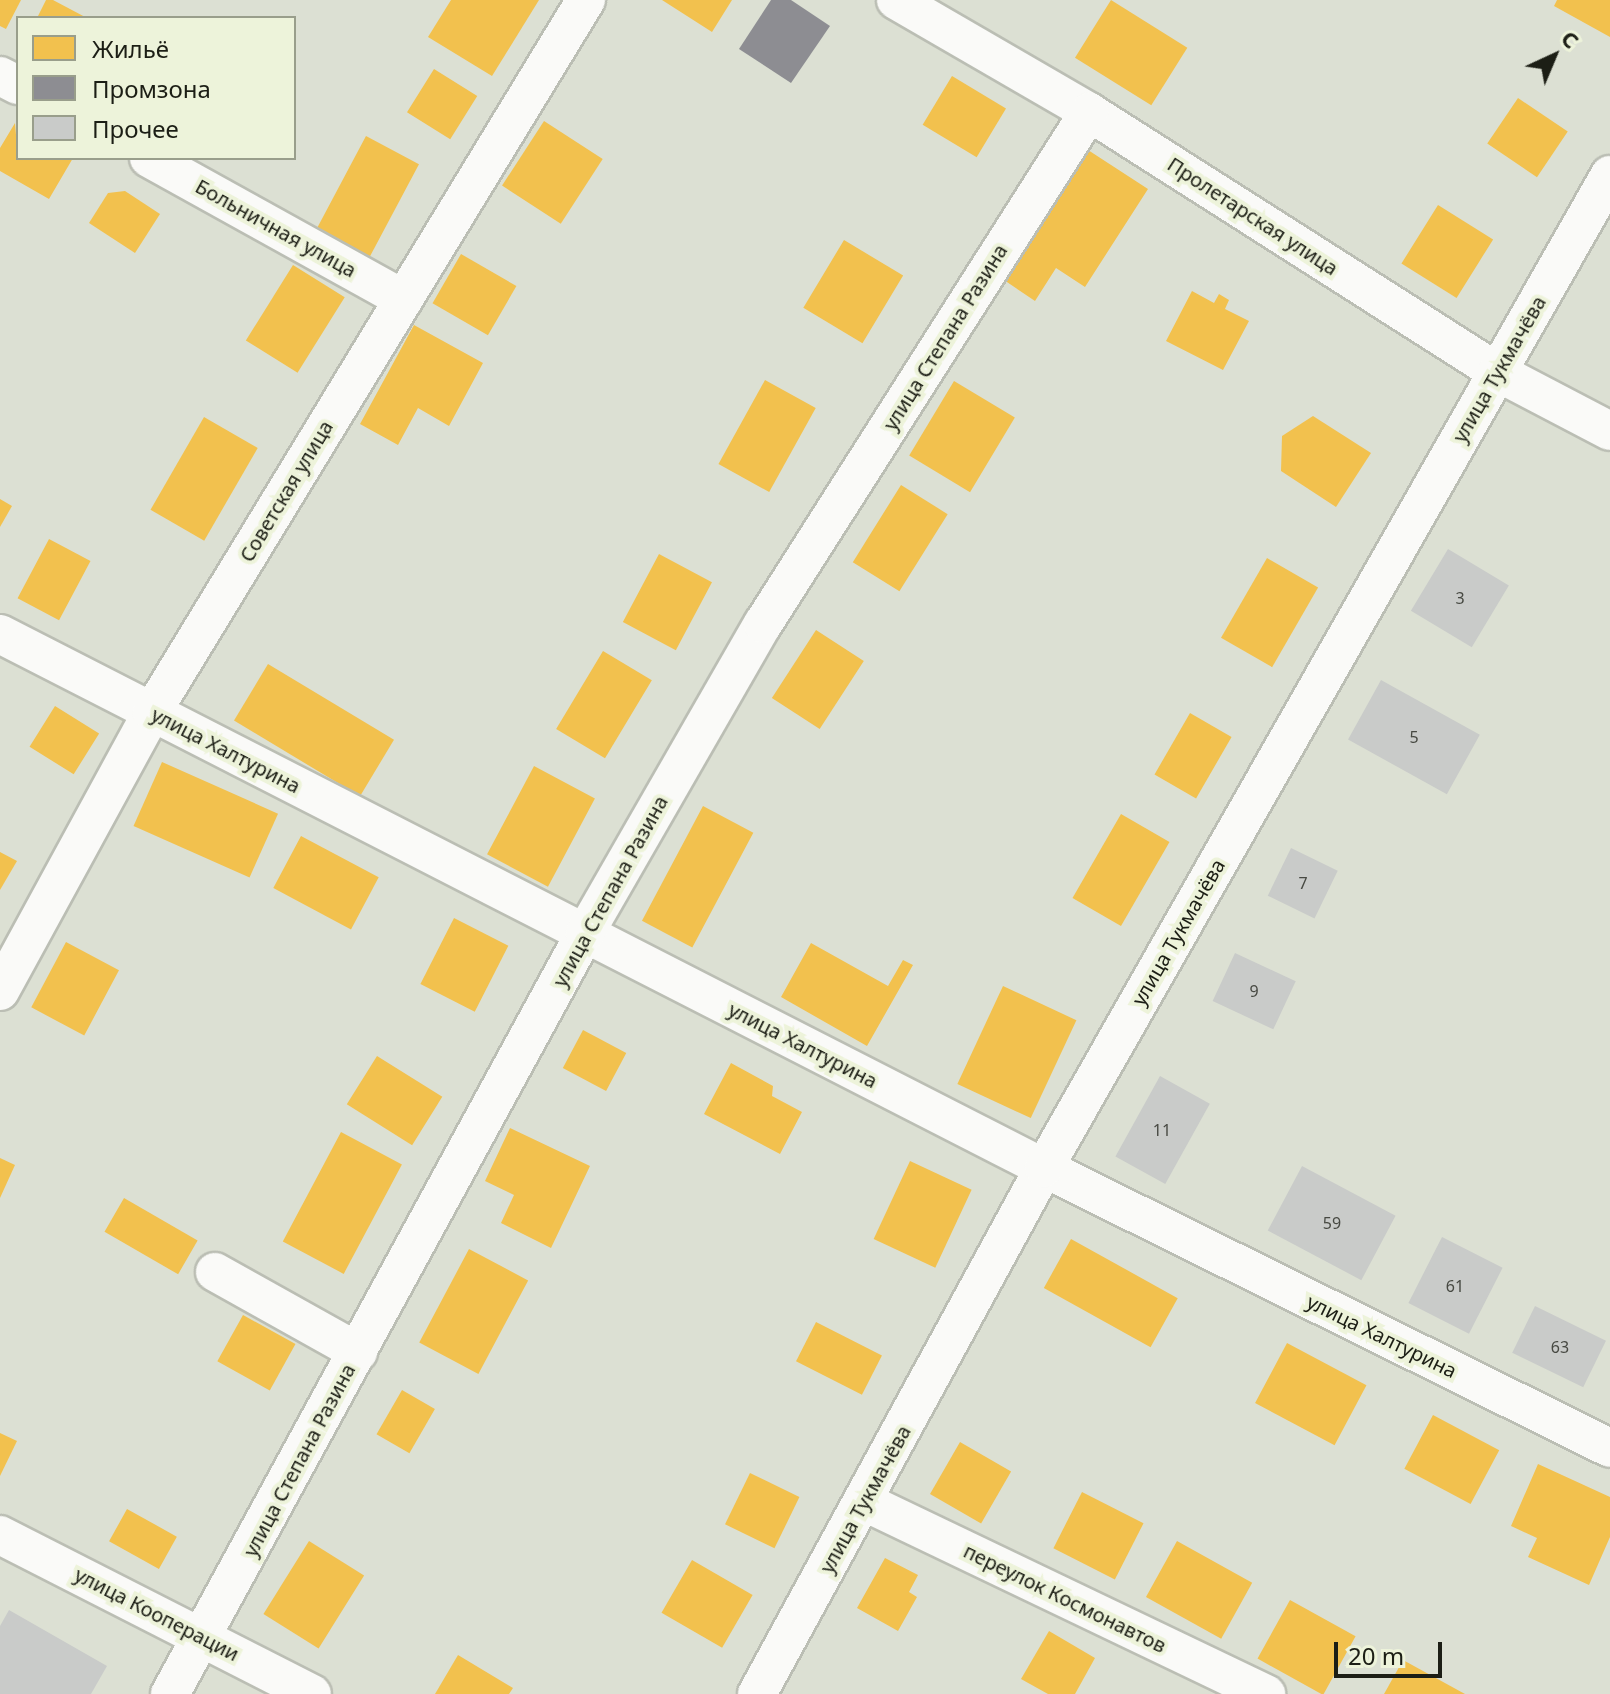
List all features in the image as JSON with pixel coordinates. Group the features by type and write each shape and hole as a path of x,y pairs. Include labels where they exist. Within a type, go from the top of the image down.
{"street":[{"name":"Советская улица","path":"0,991 152,712 586,0"},
{"name":"Пролетарская улица","path":"896,0 1089,112 1497,372 1610,431"},
{"name":"улица Степана Разина","path":"170,1694 204,1637 585,933 763,624 1089,112"},
{"name":"Больничная улица","path":"153,160 403,299"},
{"name":"улица Тукмачёва","path":"757,1694 865,1502 1044,1168 1610,175"},
{"name":"улица Халтурина","path":"0,634 1044,1168 1610,1448"},
{"path":"215,1272 358,1352"},
{"name":"переулок Космонавтов","path":"865,1502 1266,1694"},
{"name":"улица Кооперации","path":"0,1535 312,1694"}],"building: Жильё":[{"path":"0,0 21,0 6,29 0,26"},
{"path":"46,0 53,0 83,16 38,16"},
{"path":"451,0 539,0 492,76 428,37"},
{"path":"662,0 732,0 712,32"},
{"path":"1111,0 1187,48 1151,105 1075,58"},
{"path":"1557,0 1610,0 1610,37 1554,6"},
{"path":"434,69 477,96 450,139 407,112"},
{"path":"952,76 1006,108 977,157 923,125"},
{"path":"1518,98 1568,132 1537,177 1487,144"},
{"path":"544,121 603,159 561,224 502,186"},
{"path":"15,123 16,160 72,160 49,199 0,171 0,148"},
{"path":"366,136 419,164 369,259 316,230"},
{"path":"1088,150 1148,189 1085,287 1056,268 1035,301 1004,280"},
{"path":"125,191 160,214 135,253 89,223 108,193"},
{"path":"1438,205 1493,239 1457,298 1401,264"},
{"path":"844,240 903,276 862,343 803,308"},
{"path":"461,254 516,286 488,335 432,303"},
{"path":"293,265 345,297 298,373 246,340"},
{"path":"1192,291 1214,303 1219,294 1229,300 1225,309 1249,321 1223,370 1166,341"},
{"path":"414,325 483,363 449,426 418,408 398,445 360,424"},
{"path":"765,380 816,408 769,492 718,464"},
{"path":"954,381 1015,418 970,492 909,456"},
{"path":"1313,416 1371,453 1336,507 1281,471 1282,436"},
{"path":"204,417 258,448 204,541 151,510"},
{"path":"901,485 948,514 899,591 853,562"},
{"path":"0,499 12,506 0,527"},
{"path":"49,539 90,561 59,620 18,598"},
{"path":"659,554 712,582 676,650 623,622"},
{"path":"1267,558 1318,588 1272,667 1221,638"},
{"path":"816,630 864,661 820,729 772,698"},
{"path":"603,651 652,680 605,758 556,729"},
{"path":"268,664 394,740 360,796 234,721"},
{"path":"55,706 99,734 74,774 30,747"},
{"path":"1190,713 1232,737 1196,798 1154,774"},
{"path":"162,762 278,814 250,878 134,826"},
{"path":"534,766 595,798 548,887 487,854"},
{"path":"703,806 753,833 692,948 642,921"},
{"path":"1121,814 1169,842 1121,926 1072,898"},
{"path":"301,836 379,877 351,929 273,888"},
{"path":"0,852 17,861 0,890"},
{"path":"454,918 508,946 475,1012 420,984"},
{"path":"66,942 119,970 84,1036 31,1007"},
{"path":"811,943 888,986 903,960 913,965 867,1046 781,997"},
{"path":"1003,986 1076,1020 1031,1118 957,1084"},
{"path":"583,1030 626,1053 606,1091 563,1068"},
{"path":"377,1056 442,1097 412,1145 347,1104"},
{"path":"731,1063 773,1086 772,1096 802,1112 780,1154 704,1114"},
{"path":"510,1128 590,1166 551,1248 501,1223 514,1195 485,1181"},
{"path":"341,1132 402,1164 344,1274 283,1241"},
{"path":"0,1158 15,1165 0,1198"},
{"path":"910,1161 972,1190 935,1268 874,1239"},
{"path":"124,1198 198,1240 178,1274 104,1232"},
{"path":"1071,1239 1178,1298 1151,1347 1044,1288"},
{"path":"469,1249 528,1280 478,1374 419,1343"},
{"path":"243,1315 295,1344 270,1390 217,1361"},
{"path":"816,1322 882,1356 862,1395 796,1361"},
{"path":"1287,1343 1366,1385 1335,1445 1255,1403"},
{"path":"402,1390 435,1409 409,1453 376,1434"},
{"path":"1433,1415 1499,1450 1471,1504 1404,1469"},
{"path":"0,1433 17,1441 0,1476"},
{"path":"960,1442 1011,1472 981,1523 930,1494"},
{"path":"1538,1464 1610,1497 1610,1537 1589,1585 1528,1557 1537,1538 1511,1526"},
{"path":"750,1473 799,1497 774,1548 725,1524"},
{"path":"1082,1492 1143,1523 1115,1579 1053,1548"},
{"path":"127,1509 177,1537 159,1569 109,1541"},
{"path":"309,1541 364,1575 319,1648 263,1614"},
{"path":"1177,1541 1252,1583 1221,1639 1146,1597"},
{"path":"885,1558 918,1575 909,1592 917,1597 898,1631 857,1608"},
{"path":"692,1560 753,1595 722,1648 662,1613"},
{"path":"1290,1600 1356,1636 1324,1694 1258,1659"},
{"path":"1049,1631 1095,1658 1075,1694 1048,1694 1021,1679"},
{"path":"458,1655 513,1688 509,1694 435,1694"},
{"path":"1403,1660 1465,1694 1384,1694"}],"building: Промзона":[{"path":"771,0 791,0 830,26 791,83 739,49"}],"building: Прочее":[{"path":"1448,549 1509,586 1472,647 1411,611"},
{"path":"1381,680 1480,735 1447,794 1348,739"},
{"path":"1291,848 1338,871 1315,918 1268,896"},
{"path":"1235,953 1296,981 1273,1029 1213,1001"},
{"path":"1160,1076 1210,1104 1165,1184 1115,1156"},
{"path":"1302,1166 1396,1216 1361,1280 1268,1230"},
{"path":"1442,1237 1503,1268 1469,1334 1408,1303"},
{"path":"1535,1306 1606,1341 1583,1387 1512,1353"},
{"path":"9,1610 107,1666 91,1694 0,1694 0,1626"}]}
